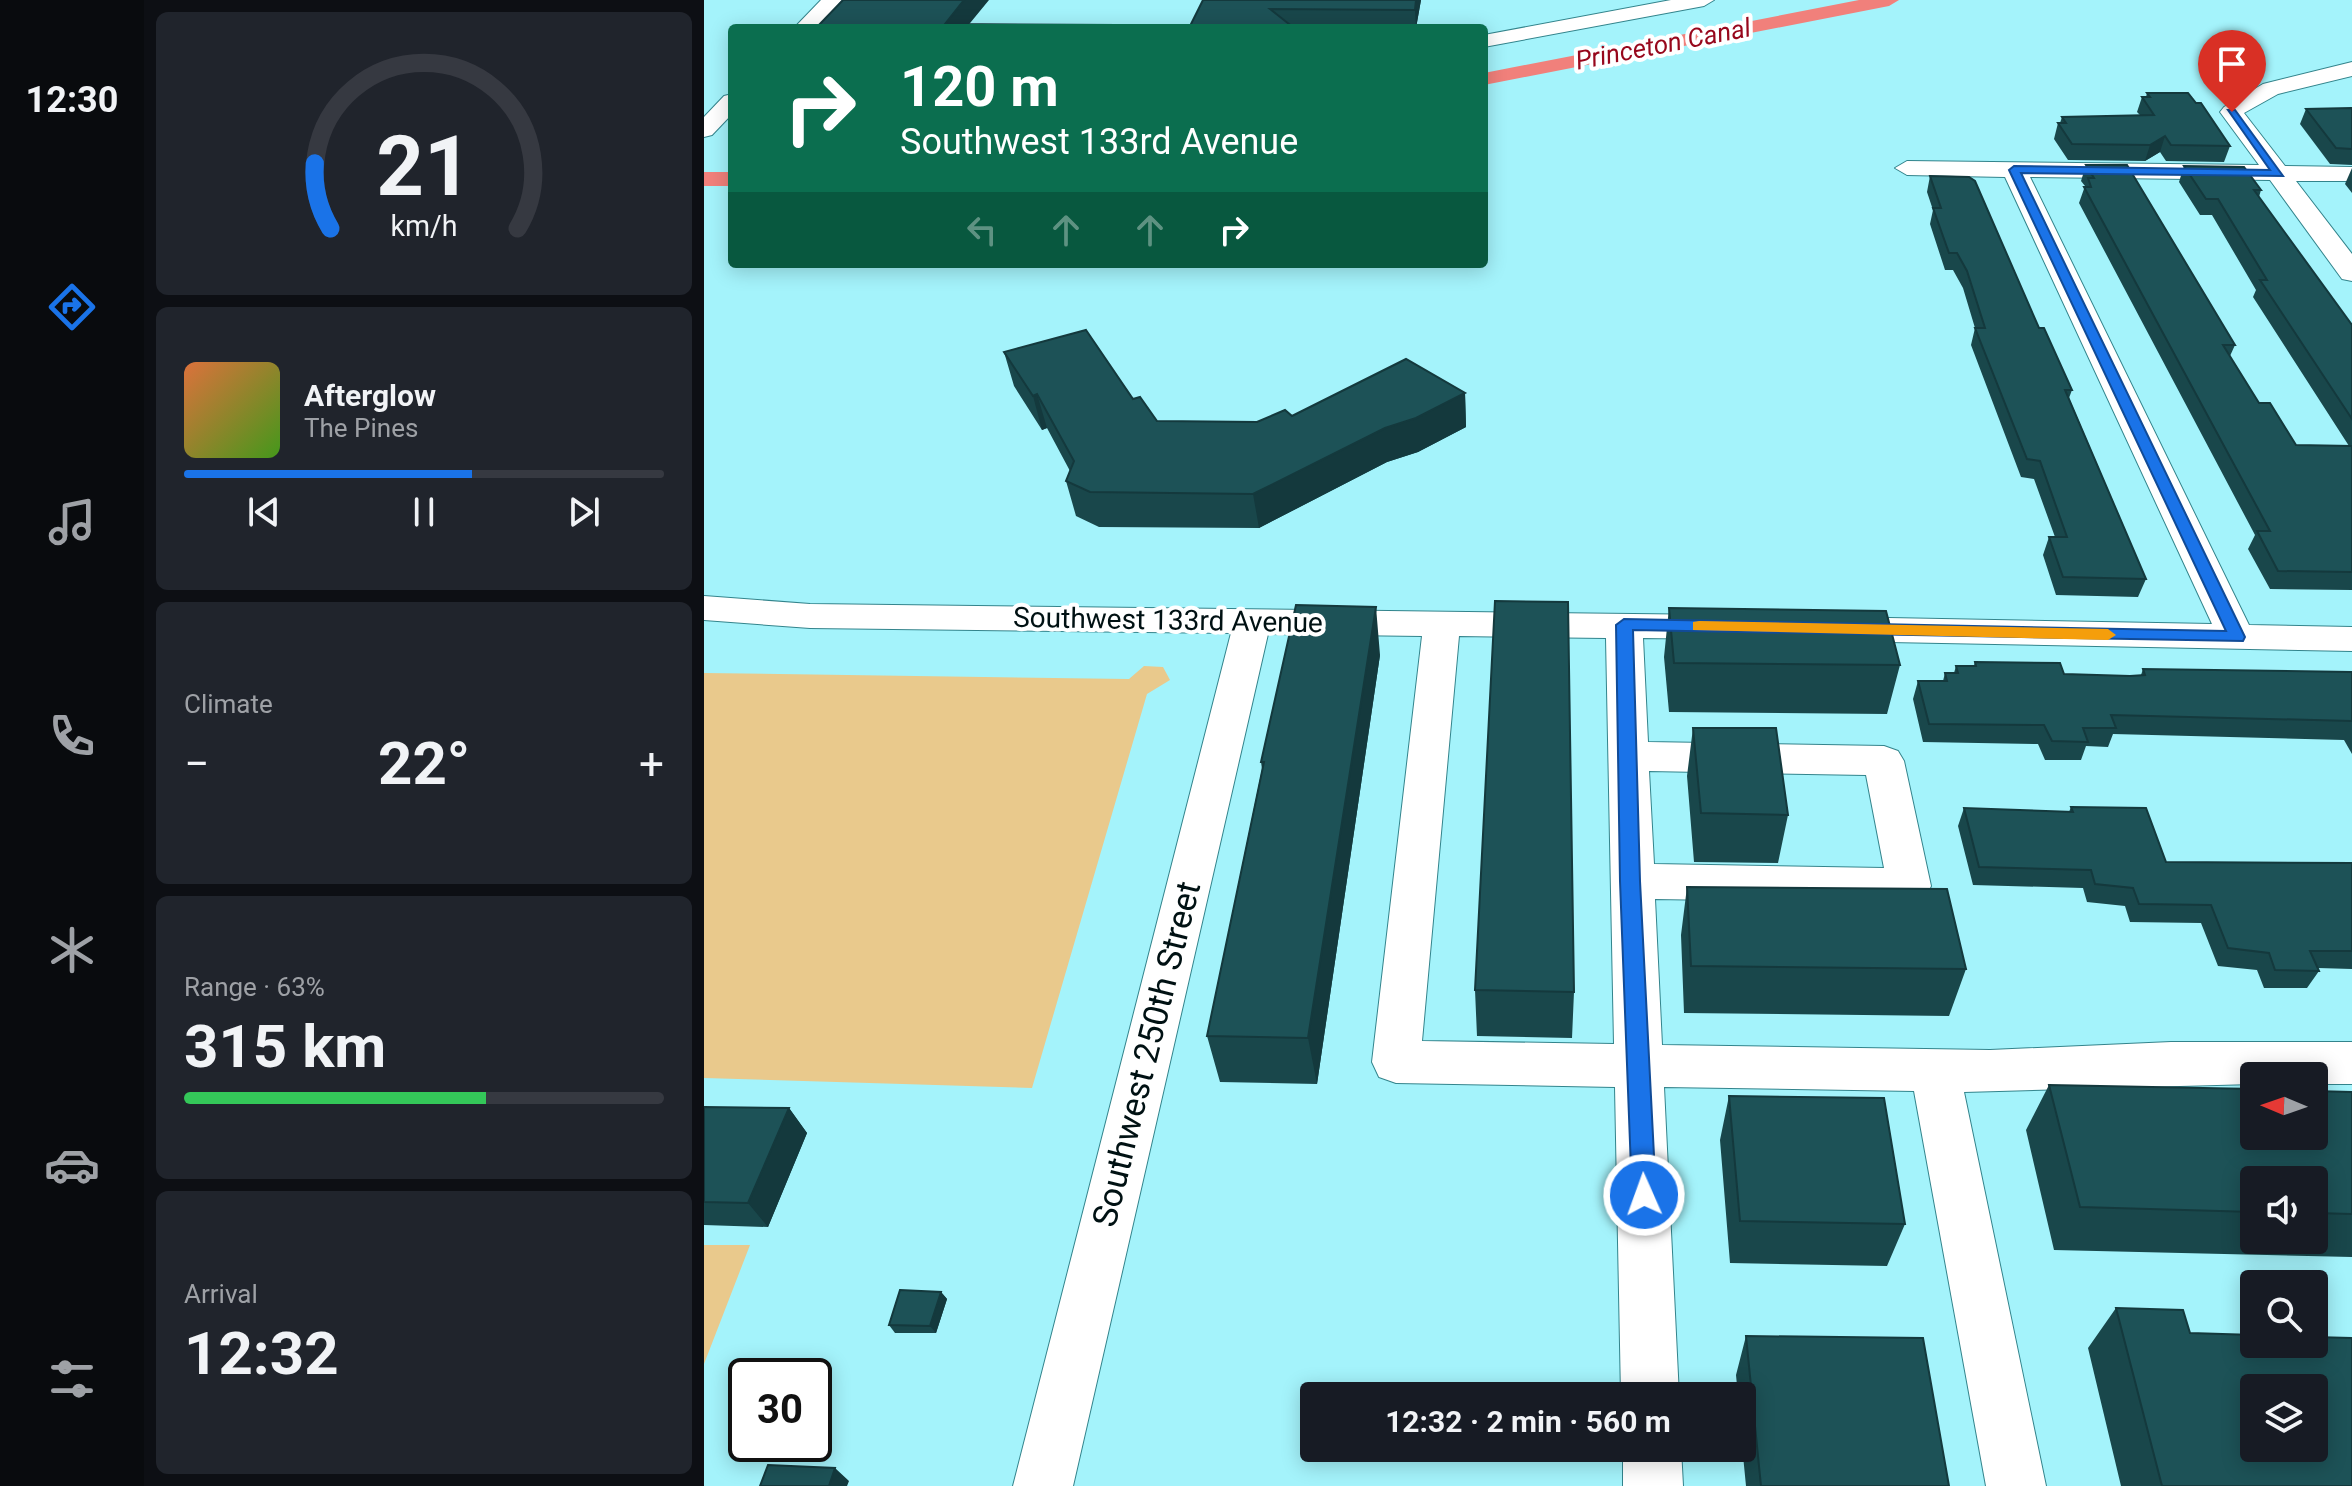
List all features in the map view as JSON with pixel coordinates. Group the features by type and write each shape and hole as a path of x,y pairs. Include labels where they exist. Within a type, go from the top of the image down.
{"street":[{"path":"808,24 832,0"},
{"path":"1488,40 1704,0"},
{"path":"2352,69 2312,77 2241,100 2232,112 2352,273"},
{"path":"704,133 728,106"},
{"path":"704,133 728,136"},
{"path":"1907,168 2352,174"},
{"path":"2014,170 2237,637"},
{"name":"Southwest 133rd Avenue","path":"704,608 810,616 1750,627"},
{"name":"Southwest 250th Street","path":"1043,1486 1252,622"},
{"path":"1442,622 1396,1062 1935,1070 2352,1063"},
{"path":"1624,625 1630,881 1640,1064 1650,1382"},
{"path":"1797,628 2352,639"},
{"path":"1627,756 1884,761 1909,886 1630,881"},
{"path":"1935,1070 2016,1486"},
{"path":"1652,1462 1653,1486"}],"shaded area":[{"path":"1144,666 1163,667 1170,680 1147,694 1032,1088 704,1078 704,673 1129,679"},
{"path":"704,1245 750,1245 704,1364"}],"building":[{"path":"843,0 964,0 945,24 820,24"},
{"path":"1203,0 1416,0 1415,10 1270,9 1289,24 1191,24"},
{"path":"2147,93 2188,93 2196,103 2201,103 2230,146 2171,145 2165,136 2150,145 2072,144 2058,123 2066,123 2062,117 2154,115 2142,97 2150,97"},
{"path":"2352,108 2352,149 2336,148 2306,109"},
{"path":"2086,165 2127,165 2235,345 2223,345 2259,403 2270,403 2296,445 2352,446 2352,572 2278,571 2257,531 2270,531 2084,187 2091,187 2088,178 2094,178"},
{"path":"2184,166 2244,167 2261,190 2254,190 2352,325 2352,419 2260,280 2267,280 2218,199 2206,199"},
{"path":"1930,176 1969,177 1975,181 2039,328 2044,328 2072,390 2065,390 2146,579 2063,577 2049,537 2067,537 2040,461 2027,459 1975,328 1985,328 1967,271 1957,253 1949,253 1933,208 1941,208"},
{"path":"1086,330 1133,399 1140,397 1157,421 1257,422 1285,410 1292,416 1406,359 1465,393 1416,418 1385,428 1253,494 1090,492 1066,481 1074,461 1037,394 1033,396 1004,352"},
{"path":"1495,601 1568,602 1574,992 1475,990"},
{"path":"1296,605 1376,607 1308,1038 1207,1036 1264,762 1261,762"},
{"path":"1669,608 1886,611 1900,665 1674,663"},
{"path":"1975,662 2060,663 2064,674 2130,676 2145,675 2143,669 2352,672 2352,721 2111,715 2116,728 2083,728 2088,742 2052,741 2044,725 1929,724 1918,681 1947,681 1945,673 1958,673 1956,666 1976,666"},
{"path":"1693,728 1776,728 1788,815 1701,813"},
{"path":"2071,807 2146,808 2166,862 2352,863 2352,951 2310,951 2319,971 2275,970 2269,953 2228,948 2211,905 2139,904 2133,888 2095,884 2091,870 1979,867 1964,808 2073,812"},
{"path":"1687,887 1947,889 1966,969 1691,966"},
{"path":"2049,1085 2240,1089 2240,1150 2328,1150 2328,1091 2352,1092 2352,1214 2328,1213 2328,1166 2240,1166 2240,1212 2080,1207"},
{"path":"1729,1096 1884,1098 1905,1224 1740,1221"},
{"path":"704,1107 789,1108 748,1203 704,1202"},
{"path":"900,1290 941,1292 930,1326 889,1325"},
{"path":"2116,1308 2183,1310 2190,1333 2240,1335 2240,1358 2328,1358 2328,1337 2352,1338 2352,1486 2162,1486"},
{"path":"1746,1336 1923,1338 1949,1486 1761,1486 1756,1436 1756,1382 1751,1382"},
{"path":"768,1465 835,1468 829,1486 760,1486"}],"waterway":[{"name":"Princeton Canal","path":"1488,78 1889,0"},
{"name":"Princeton Canal","path":"704,179 728,179"}],"slow traffic":[{"path":"1699,626 2108,635"}],"route":[{"path":"1644,1195 1630,881 1624,625 2237,637 2014,170 2279,173 2232,112"}]}
